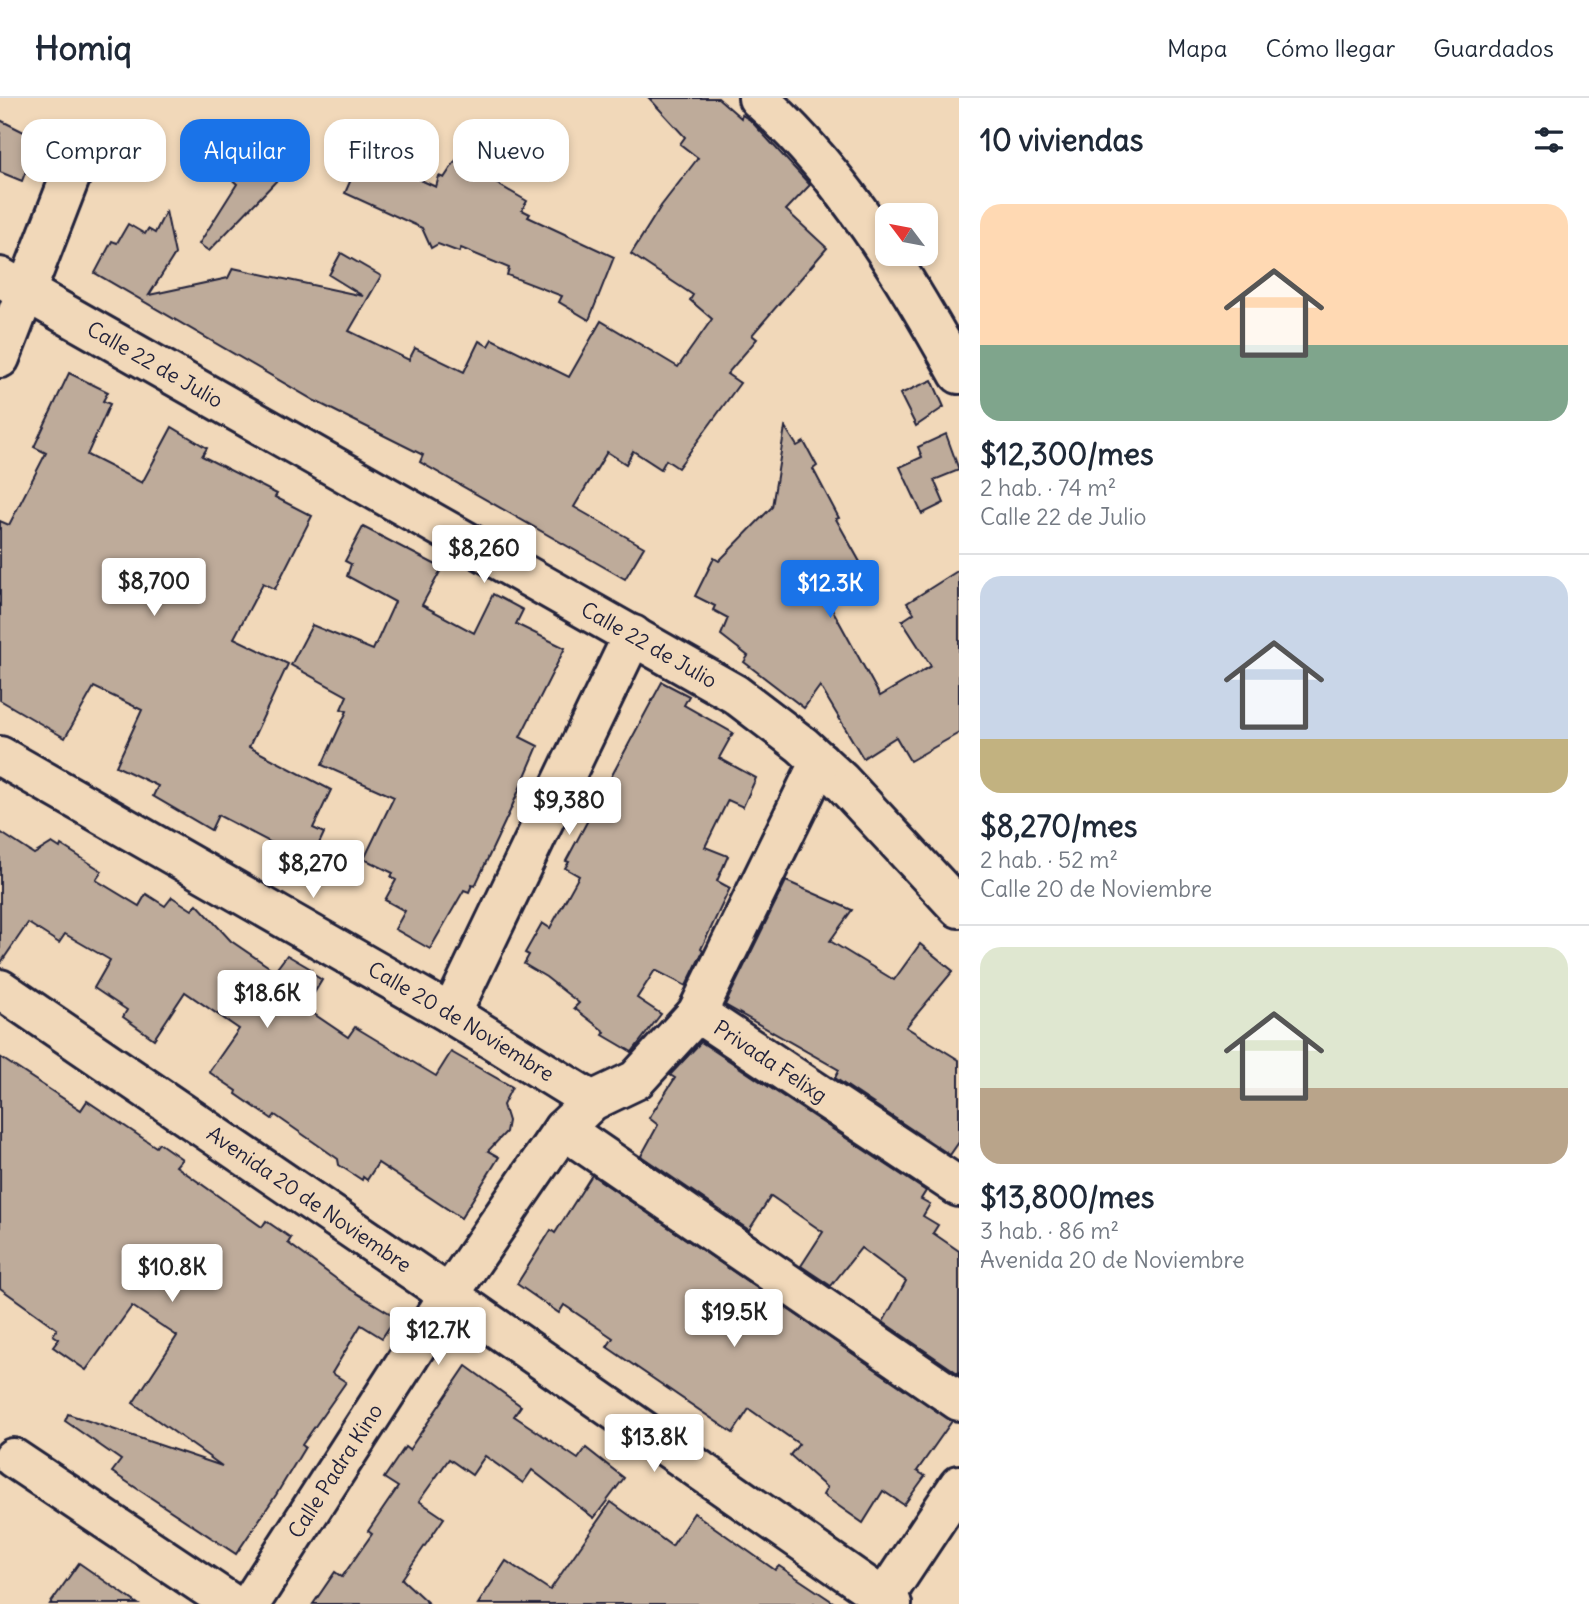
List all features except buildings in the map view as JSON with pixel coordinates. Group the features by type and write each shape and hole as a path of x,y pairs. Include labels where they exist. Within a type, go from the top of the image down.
{"street":[{"path":"758,98 826,166 911,289 959,374"},
{"path":"0,358 13,285 64,182"},
{"name":"Calle 22 de Julio","path":"13,285 736,694 820,761 959,908"},
{"path":"451,1014 633,635"},
{"name":"Calle 20 de Noviembre","path":"0,756 451,1014 592,1101"},
{"path":"697,1013 820,761"},
{"name":"Avenida 20 de Noviembre","path":"0,989 449,1295 886,1602"},
{"name":"Privada Felixg","path":"592,1101 636,1080 697,1013 959,1187"},
{"name":"Calle Padra Kino","path":"250,1604 449,1295 563,1129 592,1101"},
{"path":"563,1129 959,1401"},
{"path":"13,1458 232,1604"},
{"path":"886,1602 959,1485"}]}
